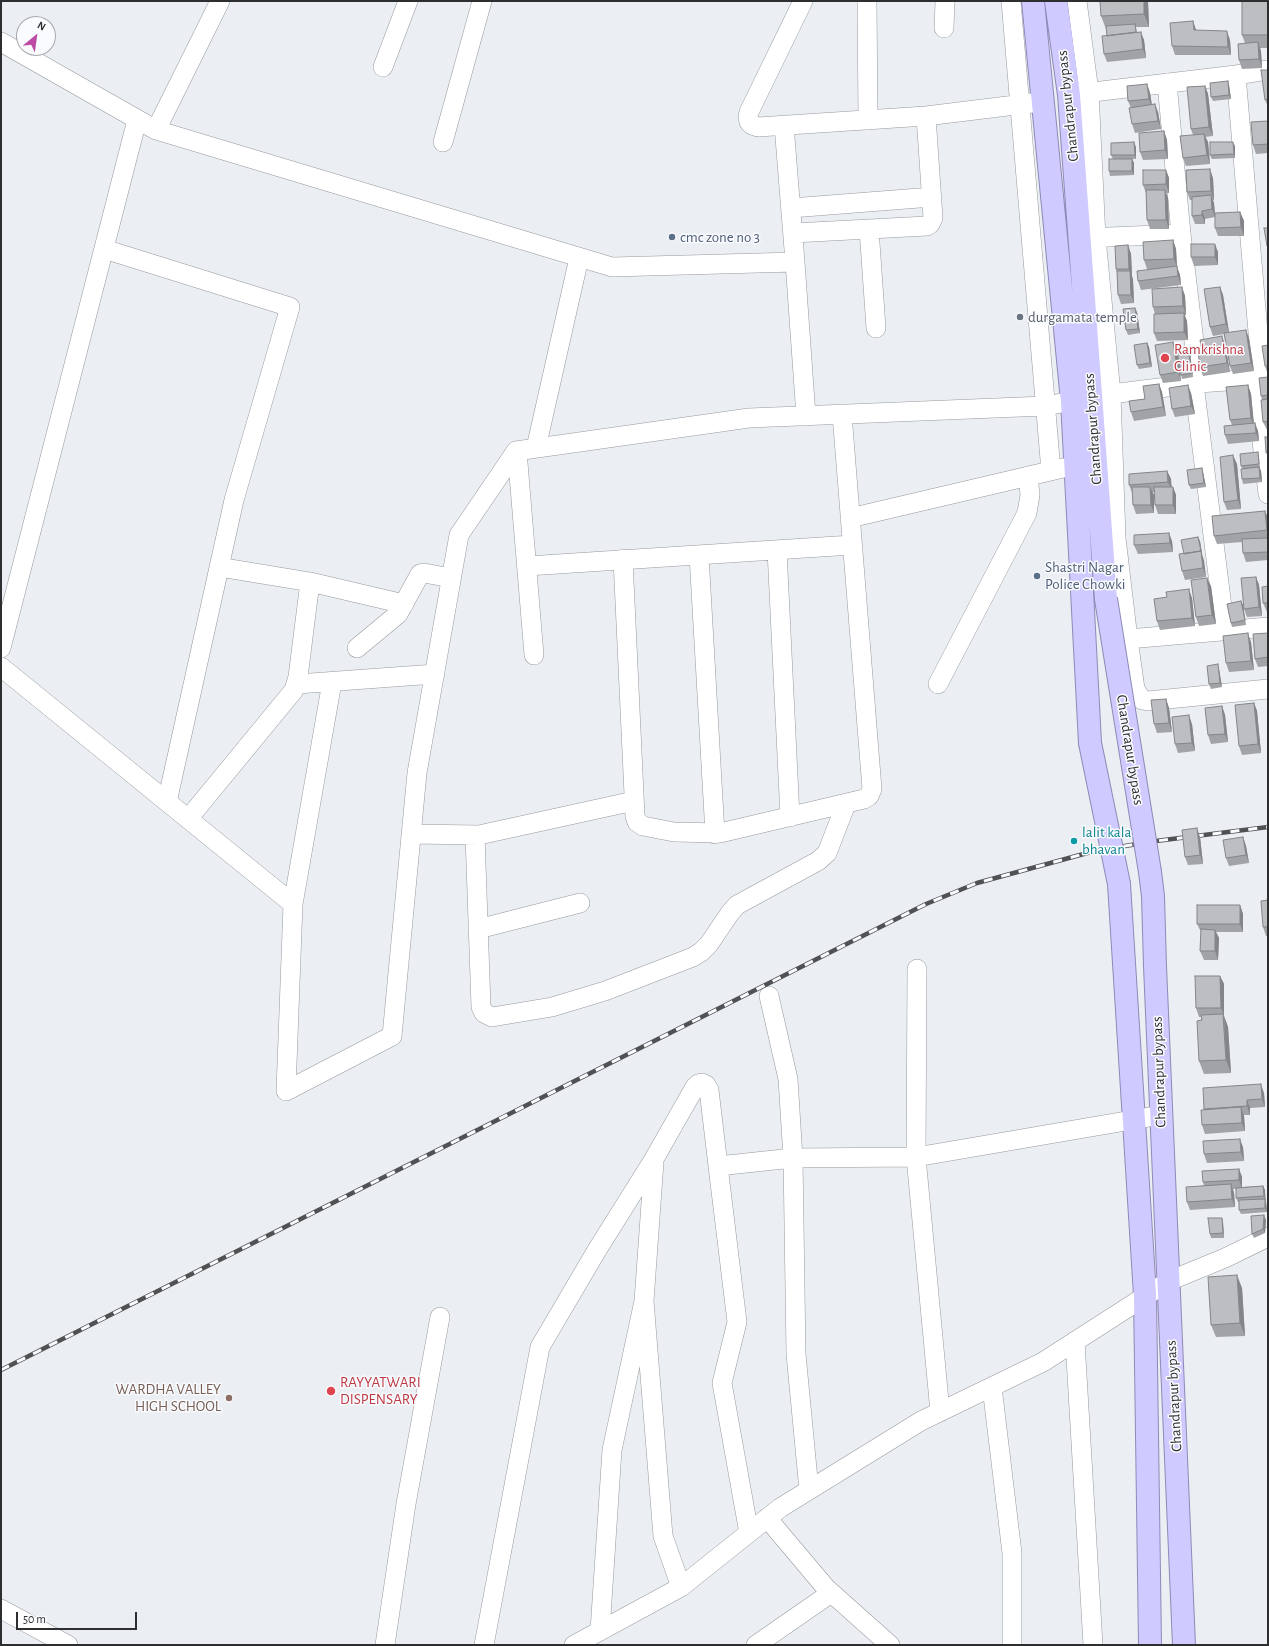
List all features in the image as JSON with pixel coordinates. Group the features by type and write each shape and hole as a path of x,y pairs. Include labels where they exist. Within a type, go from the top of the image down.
{"highway":[{"name":"Chandrapur bypass","path":"1033,1 1043,102 1091,398 1076,465 1090,743 1119,884 1145,1295 1150,1645"},
{"name":"Chandrapur bypass","path":"1056,1 1079,93 1088,238 1091,398 1106,600 1153,896 1184,1645"}],"street":[{"path":"156,130 220,1"},
{"path":"383,67 408,1"},
{"path":"443,142 482,1"},
{"path":"803,1 748,117 749,122 758,127 926,116 1043,102"},
{"path":"867,1 868,120"},
{"path":"944,28 945,1"},
{"path":"1012,1 1051,471"},
{"path":"1077,1 1079,93 1268,70"},
{"path":"1,42 156,130 579,258 612,267 795,262"},
{"path":"1236,75 1262,379 1268,494"},
{"path":"1167,82 1181,234 1225,631"},
{"path":"793,233 927,226 930,224 933,218 926,116"},
{"path":"1,648 137,120"},
{"path":"784,126 806,416"},
{"path":"791,208 932,197"},
{"path":"870,229 876,328"},
{"path":"1088,238 1181,234"},
{"path":"104,249 290,307 234,500 167,802"},
{"path":"536,448 579,258"},
{"path":"332,682 293,904 286,1091 392,1036 417,773 459,535 517,451 749,418 1045,406 1091,398 1197,384 1262,379"},
{"path":"1091,398 1116,538 1135,689 1142,700 1148,701 1268,689"},
{"path":"623,559 634,801 637,822 643,826 674,832 715,834 846,804 870,796 872,789 842,414"},
{"path":"517,451 534,655"},
{"path":"850,518 1076,465"},
{"path":"938,684 1027,513 1030,495 1028,476"},
{"path":"527,566 852,545"},
{"path":"777,550 790,817"},
{"path":"699,555 715,834"},
{"path":"219,567 310,582 404,604"},
{"path":"357,648 394,620 420,574 424,573 451,578"},
{"path":"188,819 294,690 297,684 310,582"},
{"path":"1128,639 1268,627"},
{"path":"1,667 293,904"},
{"path":"297,684 434,674"},
{"path":"411,834 475,835 634,801"},
{"path":"475,835 481,1007 484,1014 492,1017 552,1007 605,991 693,957 709,944 737,905 818,861 827,853 846,804"},
{"path":"478,929 580,903"},
{"path":"917,969 916,1157 940,1412"},
{"path":"769,996 788,1078 793,1158 796,1354 810,1490"},
{"path":"484,1645 540,1346 597,1250 654,1159 695,1087 702,1083 706,1085 708,1090 737,1322 722,1383 749,1533"},
{"path":"718,1166 793,1158 916,1157 1161,1115"},
{"path":"600,1631 612,1450 644,1302 654,1159"},
{"path":"574,1645 681,1587 780,1508 921,1421 1043,1362 1168,1281 1225,1258 1268,1237"},
{"path":"644,1302 663,1536 681,1587"},
{"path":"386,1645 406,1504 440,1317"},
{"path":"1075,1341 1094,1645"},
{"path":"992,1387 1012,1553 1012,1645"},
{"path":"767,1518 831,1592 890,1645"},
{"path":"756,1645 831,1592"},
{"path":"1,1609 68,1645"}],"building":[{"path":"1100,1 1144,1 1144,14 1101,16"},
{"path":"1242,1 1268,1 1268,35 1242,35"},
{"path":"1193,21 1194,30 1227,31 1228,47 1172,46 1170,23"},
{"path":"1135,24 1136,32 1107,36 1106,26"},
{"path":"1141,32 1143,49 1104,54 1102,36"},
{"path":"1258,42 1259,59 1239,60 1238,44"},
{"path":"1261,70 1268,70 1268,99 1265,100"},
{"path":"1228,81 1229,95 1211,97 1210,83"},
{"path":"1147,84 1149,99 1128,101 1127,86"},
{"path":"1205,86 1209,127 1191,129 1187,87"},
{"path":"1155,104 1158,121 1132,124 1129,108"},
{"path":"1268,121 1268,144 1253,145 1251,122"},
{"path":"1164,131 1165,150 1140,152 1139,133"},
{"path":"1204,134 1207,155 1183,158 1180,136"},
{"path":"1134,142 1135,155 1111,155 1111,143"},
{"path":"1210,142 1233,142 1234,154 1210,155"},
{"path":"1109,159 1132,159 1132,171 1109,171"},
{"path":"1210,169 1211,191 1187,192 1186,170"},
{"path":"1143,170 1166,170 1166,184 1143,185"},
{"path":"1146,190 1165,190 1166,220 1147,220"},
{"path":"1211,195 1212,209 1202,211 1202,215 1192,216 1192,197"},
{"path":"1240,212 1241,227 1215,228 1215,213"},
{"path":"1264,228 1268,228 1268,246 1267,246"},
{"path":"1173,240 1174,259 1144,260 1143,242"},
{"path":"1191,244 1215,244 1215,257 1191,257"},
{"path":"1128,245 1129,269 1116,269 1115,246"},
{"path":"1177,266 1178,276 1138,281 1137,271"},
{"path":"1117,271 1130,271 1131,295 1118,295"},
{"path":"1182,287 1183,306 1153,307 1152,289"},
{"path":"1220,287 1226,324 1210,327 1204,289"},
{"path":"1135,308 1138,329 1126,330 1123,309"},
{"path":"1184,313 1184,332 1154,333 1154,314"},
{"path":"1246,330 1251,363 1230,366 1224,333"},
{"path":"1222,336 1227,363 1200,367 1198,352 1202,352 1200,340"},
{"path":"1173,342 1178,372 1160,375 1155,345"},
{"path":"1147,343 1150,363 1137,365 1134,345"},
{"path":"1268,345 1268,366 1265,366 1262,346"},
{"path":"1188,348 1192,373 1181,375 1177,350"},
{"path":"1268,377 1268,395 1261,396 1259,378"},
{"path":"1159,384 1163,407 1131,412 1129,401 1145,399 1143,386"},
{"path":"1188,385 1191,406 1172,409 1169,388"},
{"path":"1248,385 1251,418 1230,420 1226,387"},
{"path":"1268,399 1268,421 1263,422 1261,400"},
{"path":"1255,423 1256,433 1225,435 1224,426"},
{"path":"1265,437 1268,437 1268,453 1266,453"},
{"path":"1258,452 1259,464 1241,466 1240,454"},
{"path":"1233,455 1238,500 1224,502 1220,457"},
{"path":"1259,467 1260,478 1242,479 1241,469"},
{"path":"1202,468 1204,483 1189,485 1187,470"},
{"path":"1167,471 1168,482 1129,485 1129,474"},
{"path":"1132,487 1150,487 1151,505 1133,505"},
{"path":"1154,487 1173,487 1173,505 1155,505"},
{"path":"1265,511 1267,530 1214,536 1212,516"},
{"path":"1169,533 1170,543 1134,545 1134,535"},
{"path":"1198,537 1201,551 1184,554 1181,540"},
{"path":"1268,538 1268,552 1243,553 1242,539"},
{"path":"1201,551 1203,568 1182,571 1179,554"},
{"path":"1256,577 1259,607 1244,609 1241,578"},
{"path":"1207,578 1212,615 1196,617 1191,580"},
{"path":"1268,586 1268,603 1263,603 1262,587"},
{"path":"1189,589 1192,618 1157,621 1154,599 1167,597 1166,592"},
{"path":"1241,601 1245,620 1231,623 1227,604"},
{"path":"1248,633 1251,661 1226,663 1223,636"},
{"path":"1268,633 1268,657 1255,659 1253,634"},
{"path":"1218,664 1220,683 1209,684 1207,666"},
{"path":"1166,699 1169,723 1154,724 1151,700"},
{"path":"1254,703 1258,744 1239,746 1235,705"},
{"path":"1222,706 1225,734 1208,735 1205,708"},
{"path":"1189,715 1192,743 1175,744 1172,717"},
{"path":"1197,828 1200,855 1185,857 1182,830"},
{"path":"1243,837 1246,855 1226,858 1223,840"},
{"path":"1268,900 1268,927 1263,927 1261,901"},
{"path":"1197,905 1240,905 1240,924 1197,924"},
{"path":"1201,929 1215,930 1215,951 1200,951"},
{"path":"1195,976 1220,976 1221,1008 1196,1008"},
{"path":"1223,1014 1226,1060 1199,1061 1197,1021 1202,1020 1201,1015"},
{"path":"1261,1084 1262,1099 1247,1100 1247,1106 1204,1109 1203,1088"},
{"path":"1241,1107 1242,1123 1202,1125 1201,1110"},
{"path":"1240,1139 1241,1152 1204,1154 1203,1141"},
{"path":"1239,1169 1239,1180 1203,1182 1202,1171"},
{"path":"1231,1184 1232,1199 1187,1202 1186,1187"},
{"path":"1263,1186 1264,1196 1236,1198 1236,1188"},
{"path":"1265,1199 1265,1208 1239,1210 1239,1200"},
{"path":"1264,1215 1263,1229 1252,1234 1251,1216"},
{"path":"1208,1218 1222,1218 1223,1233 1210,1234"},
{"path":"1237,1275 1240,1323 1211,1325 1208,1277"}],"railway":[{"path":"1,1370 926,904 977,883 1091,852 1148,842 1268,827"}],"place":[{"name":"cmc zone no 3","path":"672,237"},
{"name":"durgamata temple","path":"1020,317"},
{"name":"Ramkrishna Clinic","path":"1165,358"},
{"name":"Shastri Nagar Police Chowki","path":"1037,576"},
{"name":"lalit kala bhavan","path":"1074,841"},
{"name":"RAYYATWARI DISPENSARY","path":"331,1391"},
{"name":"WARDHA VALLEY HIGH SCHOOL","path":"229,1398"}]}
